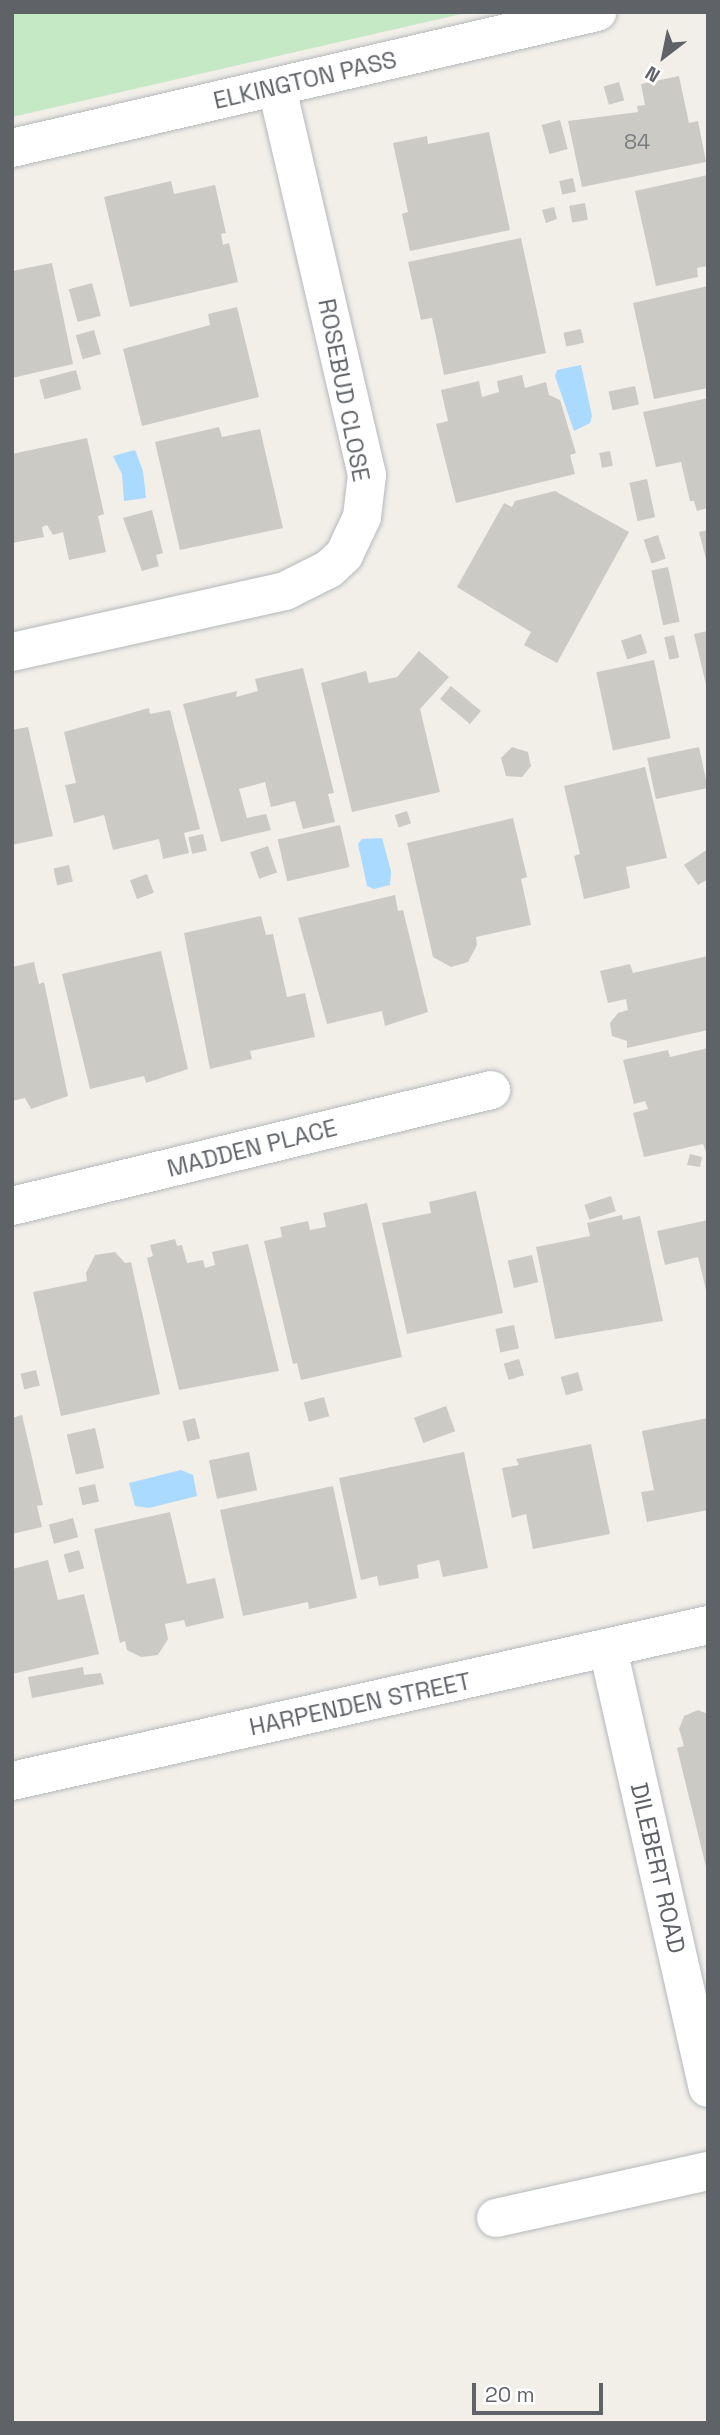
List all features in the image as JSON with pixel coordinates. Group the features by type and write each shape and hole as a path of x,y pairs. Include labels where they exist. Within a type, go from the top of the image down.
{"street":[{"name":"ELKINGTON PASS","path":"12,148 597,12"},
{"name":"ROSEBUD CLOSE","path":"12,652 285,591 329,569 344,555 362,517 367,475 277,87"},
{"name":"MADDEN PLACE","path":"12,1206 491,1090"},
{"name":"HARPENDEN STREET","path":"12,1781 708,1625"},
{"name":"DILEBERT ROAD","path":"608,1649 708,2088"},
{"path":"496,2218 708,2171"}],"green space":[{"path":"12,12 470,12 12,117"}],"water":[{"path":"581,365 592,416 590,423 574,431 555,376 557,370"},
{"path":"135,450 143,471 146,498 124,501 122,474 113,456"},
{"path":"382,838 391,871 390,885 374,889 367,886 358,844 362,839"},
{"path":"181,1470 193,1475 197,1496 149,1508 135,1506 129,1483"}],"building":[{"path":"679,76 689,123 698,121 706,162 582,187 568,121 638,112 637,106 645,105 641,84"},
{"path":"619,82 624,100 609,105 604,86"},
{"path":"560,120 568,149 549,154 542,125"},
{"path":"489,132 510,230 410,251 402,214 408,212 393,143 427,136 428,144"},
{"path":"708,175 708,266 697,268 698,277 656,286 635,191"},
{"path":"573,178 576,192 562,195 559,181"},
{"path":"171,181 174,194 215,185 226,233 221,234 223,245 229,243 238,282 130,307 104,197"},
{"path":"585,203 588,220 572,223 569,206"},
{"path":"554,207 557,219 546,223 542,210"},
{"path":"521,238 546,353 444,375 432,318 421,320 408,262"},
{"path":"52,263 73,364 12,378 12,271"},
{"path":"92,283 101,316 78,322 69,289"},
{"path":"708,286 708,388 654,399 633,303"},
{"path":"237,307 259,397 142,426 123,349 210,325 208,314"},
{"path":"581,329 584,343 566,346 563,333"},
{"path":"94,330 101,354 83,359 76,335"},
{"path":"76,370 81,389 44,399 39,380"},
{"path":"522,375 525,388 546,382 549,395 560,400 576,453 570,455 575,474 456,503 436,424 448,421 441,390 479,381 482,397 499,392 497,381"},
{"path":"635,386 639,405 613,410 609,392"},
{"path":"708,398 708,508 697,511 694,501 690,501 681,462 656,467 643,412"},
{"path":"219,427 222,437 260,429 283,528 180,550 155,442"},
{"path":"87,438 104,514 98,516 106,552 69,560 63,532 53,535 47,525 42,527 44,537 12,543 12,454"},
{"path":"610,451 613,466 602,468 599,453"},
{"path":"647,479 655,517 638,521 629,483"},
{"path":"555,491 629,532 557,663 524,645 531,632 457,587 504,503 512,507 515,501"},
{"path":"152,510 163,553 156,555 159,566 142,571 123,518"},
{"path":"708,530 708,563 707,563 699,532"},
{"path":"658,535 666,559 651,563 644,540"},
{"path":"668,567 680,622 663,625 651,571"},
{"path":"708,631 708,689 707,689 694,634"},
{"path":"641,634 647,653 627,660 621,640"},
{"path":"674,635 679,657 669,660 664,637"},
{"path":"419,651 449,677 420,709 440,792 352,812 321,683 366,671 369,683 397,677"},
{"path":"654,660 671,738 613,751 596,672"},
{"path":"303,668 334,793 328,794 335,822 303,829 295,801 271,807 265,782 239,789 247,818 266,814 271,830 221,842 183,704 237,691 236,697 258,691 255,679"},
{"path":"451,686 481,711 470,724 440,699"},
{"path":"149,708 150,714 170,710 200,829 184,833 189,853 163,859 159,839 113,850 104,815 74,823 65,785 76,783 64,732"},
{"path":"28,727 53,836 12,845 12,730"},
{"path":"512,747 528,752 531,766 522,777 506,776 501,758"},
{"path":"699,747 708,788 656,799 647,758"},
{"path":"645,767 667,858 626,867 630,888 584,899 574,856 580,854 564,786"},
{"path":"407,811 411,823 399,827 395,815"},
{"path":"513,818 527,877 521,879 531,925 476,937 477,945 468,962 451,967 433,957 407,843"},
{"path":"340,825 350,867 287,881 278,839"},
{"path":"203,834 207,851 192,854 188,837"},
{"path":"268,846 277,872 259,879 250,852"},
{"path":"708,849 708,879 698,885 684,865"},
{"path":"69,865 73,882 57,885 53,869"},
{"path":"147,874 154,893 137,899 130,880"},
{"path":"395,895 398,911 403,910 428,1012 385,1026 382,1011 327,1024 298,918"},
{"path":"261,916 266,935 273,934 287,997 305,993 315,1037 250,1051 252,1059 210,1069 184,933"},
{"path":"161,951 188,1069 146,1083 144,1076 90,1089 62,974"},
{"path":"708,956 708,1030 627,1048 627,1041 612,1036 610,1023 618,1013 628,1010 626,999 608,1003 600,971 630,964 633,973"},
{"path":"34,962 39,984 44,982 68,1096 31,1109 25,1098 12,1101 12,967"},
{"path":"708,1048 708,1157 703,1144 644,1157 633,1113 648,1109 645,1101 634,1104 623,1060 668,1050 670,1057"},
{"path":"690,1154 702,1157 700,1167 687,1165"},
{"path":"476,1191 503,1313 407,1334 382,1223 431,1213 429,1202"},
{"path":"611,1196 616,1211 589,1220 584,1205"},
{"path":"367,1203 402,1357 301,1380 297,1363 293,1364 264,1241 282,1237 280,1227 308,1221 310,1230 326,1227 323,1213"},
{"path":"622,1215 623,1220 640,1216 663,1321 555,1339 536,1247 590,1236 587,1223"},
{"path":"708,1220 707,1294 698,1257 665,1265 657,1231"},
{"path":"175,1239 177,1246 182,1245 187,1263 203,1260 205,1268 215,1265 212,1252 248,1244 279,1371 179,1390 147,1258 153,1256 150,1245"},
{"path":"115,1252 125,1263 131,1262 160,1394 61,1416 33,1292 87,1281 86,1273 95,1255"},
{"path":"532,1255 538,1282 514,1288 508,1261"},
{"path":"514,1325 519,1348 500,1352 495,1329"},
{"path":"519,1359 524,1375 509,1380 504,1364"},
{"path":"36,1370 40,1386 24,1389 20,1374"},
{"path":"578,1372 583,1390 566,1395 561,1377"},
{"path":"324,1397 329,1416 309,1422 304,1402"},
{"path":"446,1406 455,1431 423,1443 414,1418"},
{"path":"22,1415 43,1505 37,1506 42,1527 12,1534 12,1418"},
{"path":"195,1418 200,1438 187,1442 182,1421"},
{"path":"708,1418 708,1510 647,1522 641,1492 654,1490 642,1431"},
{"path":"95,1428 104,1468 76,1474 67,1435"},
{"path":"591,1444 610,1534 533,1549 526,1514 512,1518 502,1468 519,1465 516,1459"},
{"path":"249,1452 257,1490 217,1499 209,1461"},
{"path":"464,1452 488,1568 443,1577 439,1560 417,1565 419,1578 379,1586 377,1576 361,1580 339,1478"},
{"path":"95,1484 99,1502 82,1505 78,1488"},
{"path":"333,1486 357,1598 309,1609 308,1602 243,1616 220,1510"},
{"path":"170,1512 187,1584 215,1578 224,1618 186,1627 184,1620 165,1624 168,1639 158,1655 141,1657 127,1650 125,1641 120,1643 94,1529"},
{"path":"73,1518 78,1537 54,1544 49,1524"},
{"path":"79,1550 84,1568 69,1573 64,1554"},
{"path":"48,1560 58,1600 84,1594 99,1654 12,1674 12,1569"},
{"path":"83,1667 84,1675 101,1673 104,1684 32,1698 28,1677"},
{"path":"698,1710 708,1714 707,1871 677,1748 684,1746 679,1729 684,1716"}]}
